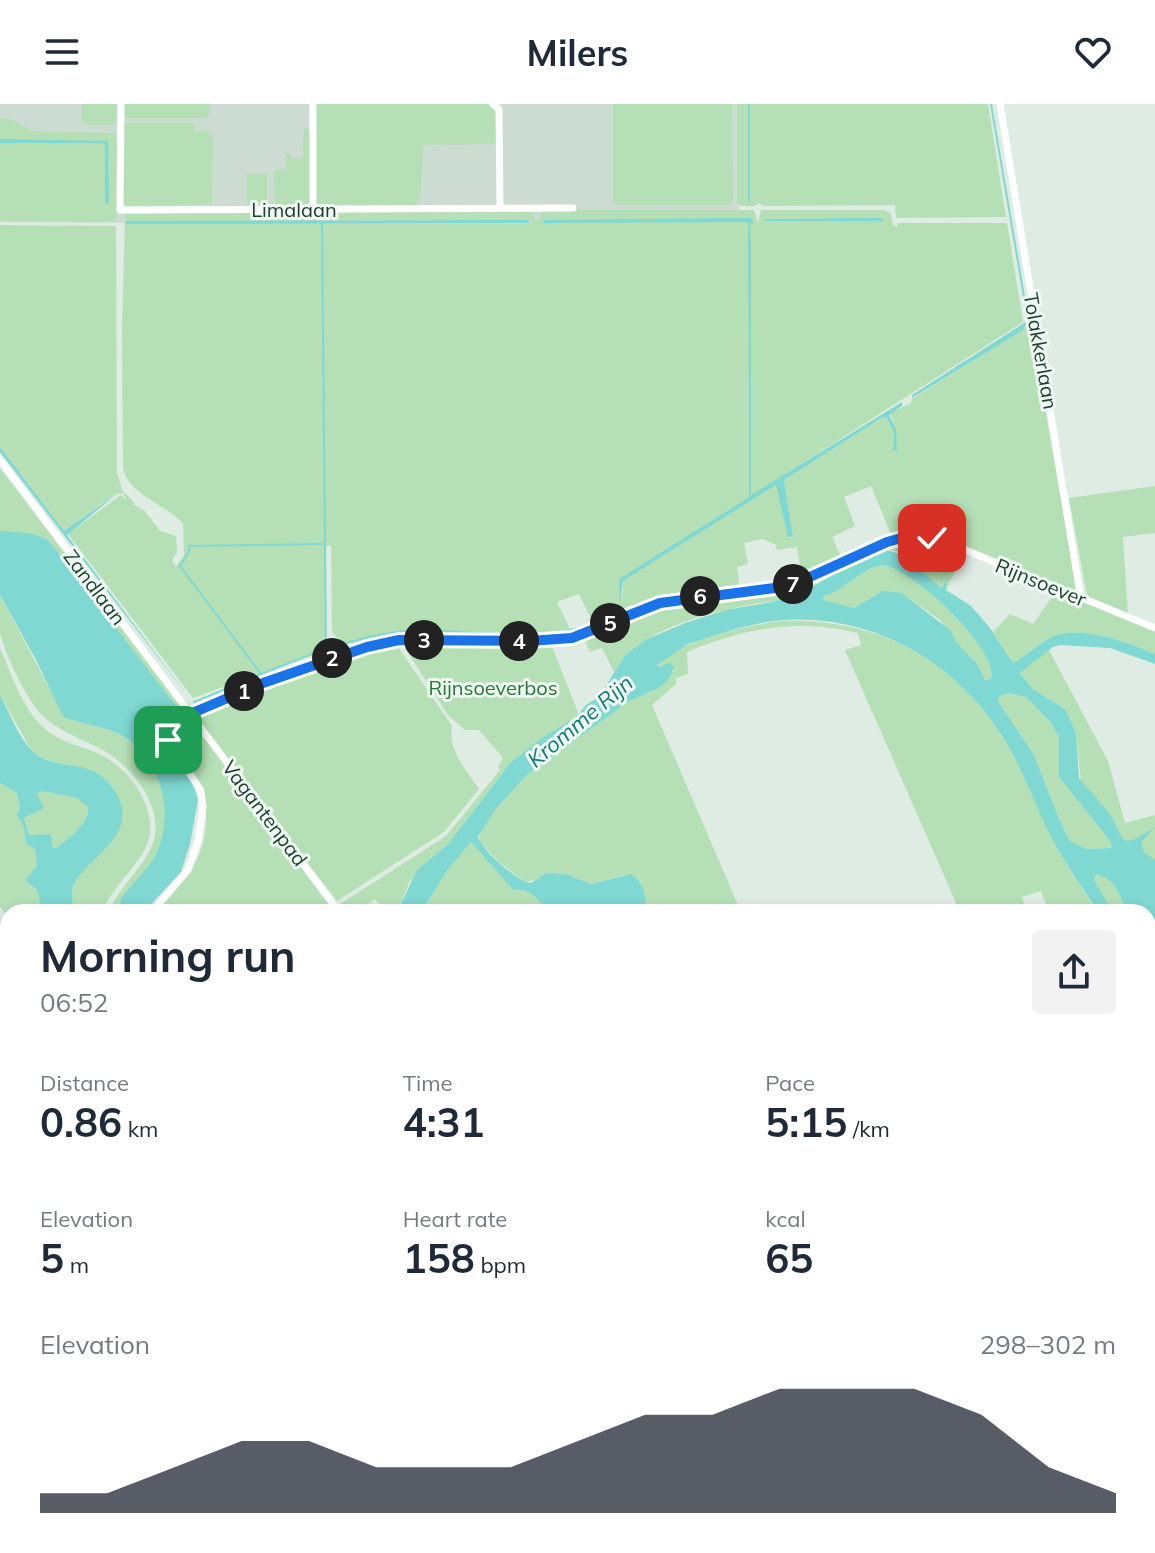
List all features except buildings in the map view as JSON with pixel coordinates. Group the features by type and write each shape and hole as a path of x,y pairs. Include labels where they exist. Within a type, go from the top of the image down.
{"street":[{"name":"Limalaan","path":"121,104 120,210 573,208"},
{"path":"313,104 313,209"},
{"path":"493,104 499,109 500,208"},
{"name":"Tolakkerlaan","path":"1000,104 1081,599"},
{"name":"Zandlaan","path":"0,460 190,714"},
{"name":"Rijnsoever","path":"190,714 290,673 367,647 399,640 529,641 572,638 660,603 790,586 887,542 905,537 946,542 1155,628"},
{"path":"159,904 188,870 198,841 203,807 201,791 168,740 171,731 190,714"},
{"name":"Vagantenpad","path":"190,714 333,904"}],"shaded area":[{"path":"0,104 738,104 739,227 0,222"}],"green space":[{"path":"82,104 117,104 116,121 112,125 86,125 82,119"},
{"path":"123,104 210,104 208,117 204,118 125,118"},
{"path":"315,104 489,104 496,111 497,144 423,145 420,200 416,205 317,205"},
{"path":"613,104 732,104 733,202 729,205 613,203"},
{"path":"737,104 988,104 1006,217 896,218 895,205 763,206 759,203 741,206 737,203"},
{"path":"0,119 11,119 32,131 115,133 116,222 0,221"},
{"path":"126,123 194,123 195,133 208,130 209,135 213,135 212,204 127,206 123,203 123,126"},
{"path":"304,129 310,129 310,203 305,206 277,206 274,170 286,170 286,154 291,154 291,159 303,158"},
{"path":"247,174 267,174 267,203 247,203"},
{"path":"541,210 754,210 758,223 761,210 885,210 891,214 893,225 897,227 898,223 1007,223 1023,322 751,496 748,238 749,497 620,579 622,601 623,581 776,485 790,538 793,538 784,480 883,417 887,418 894,433 893,450 896,452 896,428 890,413 911,403 912,399 1028,326 1033,338 1075,593 933,535 892,537 871,486 844,497 855,526 832,537 842,559 802,578 797,547 777,550 776,545 763,539 744,543 748,564 737,567 740,590 667,597 625,610 617,607 591,619 579,594 557,602 571,631 469,635 416,632 342,643 332,632 331,546 326,546 325,650 193,698 68,534 121,495 127,500 123,493 116,494 64,531 0,447 0,225 116,226 117,472 122,490 133,504 145,511 160,531 176,536 177,552 172,560 176,567 184,555 183,523 139,492 126,477 123,468 125,212 534,211 535,221 540,220","holes":["315,220 534,221 532,224 306,224"]},
{"path":"0,468 185,712 184,716 164,727 174,712 0,531"},
{"path":"1155,486 1155,533 1123,537 1128,615 1091,601 1087,596 1069,498"},
{"path":"899,540 930,540 964,552 946,590 944,582 941,588 904,555 888,550 849,564 802,592 803,597 799,593 710,614 671,627 636,647 615,674 602,648 590,652 584,639 653,607 786,589"},
{"path":"882,565 912,579 968,630 990,666 991,679 985,680 971,657 958,646 940,620 902,593 878,593 854,608 823,601 824,596"},
{"path":"1056,591 1155,631 1155,654 1103,636 1074,633 1050,638 1013,663 993,632 1010,614 1033,624"},
{"path":"0,595 65,718 122,736 141,752 158,778 165,808 161,839 148,867 120,904 112,904 145,859 154,840 156,827 150,802 136,779 118,760 55,726 40,713 16,674 0,632"},
{"path":"781,621 851,627 912,650 940,668 988,716 1008,746 1055,844 1092,904 1046,904 1041,891 1022,897 1024,904 956,904 845,650 861,645 858,633 814,626 750,631 687,652 688,674 676,678 676,684 652,705 738,904 645,904 640,882 625,875 591,884 566,874 525,882 479,842 480,832 495,810 527,775 628,702 662,686 674,670 657,667 665,658 695,642"},
{"name":"Rijnsoeverbos","path":"407,642 551,644 579,715 503,772 449,843 410,881 400,904 378,904 375,899 368,904 340,904 446,836 500,770 498,767 503,758 479,730 465,730 448,715 405,648"},
{"path":"396,644 452,726 455,752 479,789 444,832 337,901 196,717 316,667 365,650"},
{"path":"0,648 18,690 36,720 58,738 114,763 131,780 144,800 150,822 147,844 106,904 73,904 72,890 85,867 118,827 120,804 113,788 104,778 92,772 53,762 30,748 0,695"},
{"path":"1049,650 1108,761 1125,823 1155,815 1155,869 1123,839 1110,814 1081,782 1076,733 1066,710 1033,689 1020,672"},
{"path":"1009,693 1026,697 1051,723 1059,737 1059,777 1110,841 1112,848 1086,849 1070,841 1034,755 998,701 1000,696"},
{"path":"175,732 189,749 204,737 329,904 161,904 193,866 206,826 202,791 198,780 175,749"},
{"path":"0,783 17,793 18,815 26,844 35,849 37,866 27,880 29,886 37,890 40,904 0,904"},
{"path":"42,791 77,798 88,806 82,824 57,848 29,835 24,818 43,808 36,794"},
{"path":"471,842 513,890 524,890 542,904 426,904 447,871"},
{"path":"1095,874 1108,879 1125,904 1108,904 1094,880"}],"water":[{"path":"0,139 108,141 109,203 105,203 105,145 102,143 0,143"},
{"path":"750,218 752,225 746,222 544,223 543,220"},
{"path":"881,218 884,221 764,221 766,219"},
{"path":"527,220 531,223 126,224 126,221"},
{"path":"751,237 751,495 902,402 902,406 889,415 896,428 897,452 893,450 894,433 887,418 883,417 784,480 793,537 788,537 776,485 623,581 620,603 619,579 749,497 748,238"},
{"path":"1029,320 1023,330 912,398 912,395"},
{"path":"0,447 64,531 117,494 67,535 193,703 0,452"},
{"path":"0,531 32,534 49,541 176,706 159,736 193,783 198,800 181,872 151,904 120,904 121,898 153,860 161,839 164,824 162,793 151,765 123,736 65,718 0,595"},
{"name":"Kromme Rijn","path":"886,550 903,555 941,588 946,581 946,590 971,606 1013,663 1050,638 1074,633 1103,636 1155,654 1155,664 1110,648 1060,645 1020,673 1033,689 1066,710 1076,733 1079,778 1110,814 1123,839 1136,839 1155,827 1141,842 1144,852 1155,860 1155,904 1124,904 1113,884 1096,874 1094,880 1108,904 1093,904 1055,845 1002,736 961,685 936,665 879,634 816,620 782,620 735,629 688,644 657,665 660,667 670,662 674,667 662,686 628,702 527,775 495,810 478,837 492,856 525,882 531,883 547,873 566,874 591,884 631,874 644,891 645,904 542,904 524,890 513,890 471,842 447,871 426,904 401,904 417,870 449,843 510,763 575,718 586,705 599,697 624,657 633,649 647,639 726,610 772,602 799,593 802,597 802,592","holes":["882,565 895,569 931,594 968,630 990,666 991,679 985,680 977,664 955,641 951,631 902,593 882,591 854,608 823,600 824,596 874,567","1009,693 1026,697 1051,723 1059,737 1059,777 1110,841 1112,848 1086,849 1070,841 1034,755 998,701 1000,696"]},
{"path":"0,695 29,748 45,759 98,774 116,793 122,808 122,822 116,834 73,887 73,904 40,904 37,890 28,884 26,879 37,866 35,849 26,844 24,828 17,815 20,808 17,793 0,783","holes":["42,791 77,798 88,807 85,819 77,830 57,848 52,848 51,834 29,835 24,818 44,808 37,794"]}],"waterway":[{"path":"749,104 749,201"},
{"path":"991,104 1028,320"},
{"path":"749,237 750,218"},
{"path":"322,224 326,651"},
{"path":"261,674 180,566 189,552 189,546 324,544"},
{"path":"592,623 620,608"},
{"path":"194,702 300,659 384,634 431,631 523,635 567,631 587,625"}],"route":[{"path":"168,740 171,731 190,714 263,683 344,653 384,642 572,638 660,603 694,596 775,590 887,542 905,537 932,538"}]}
